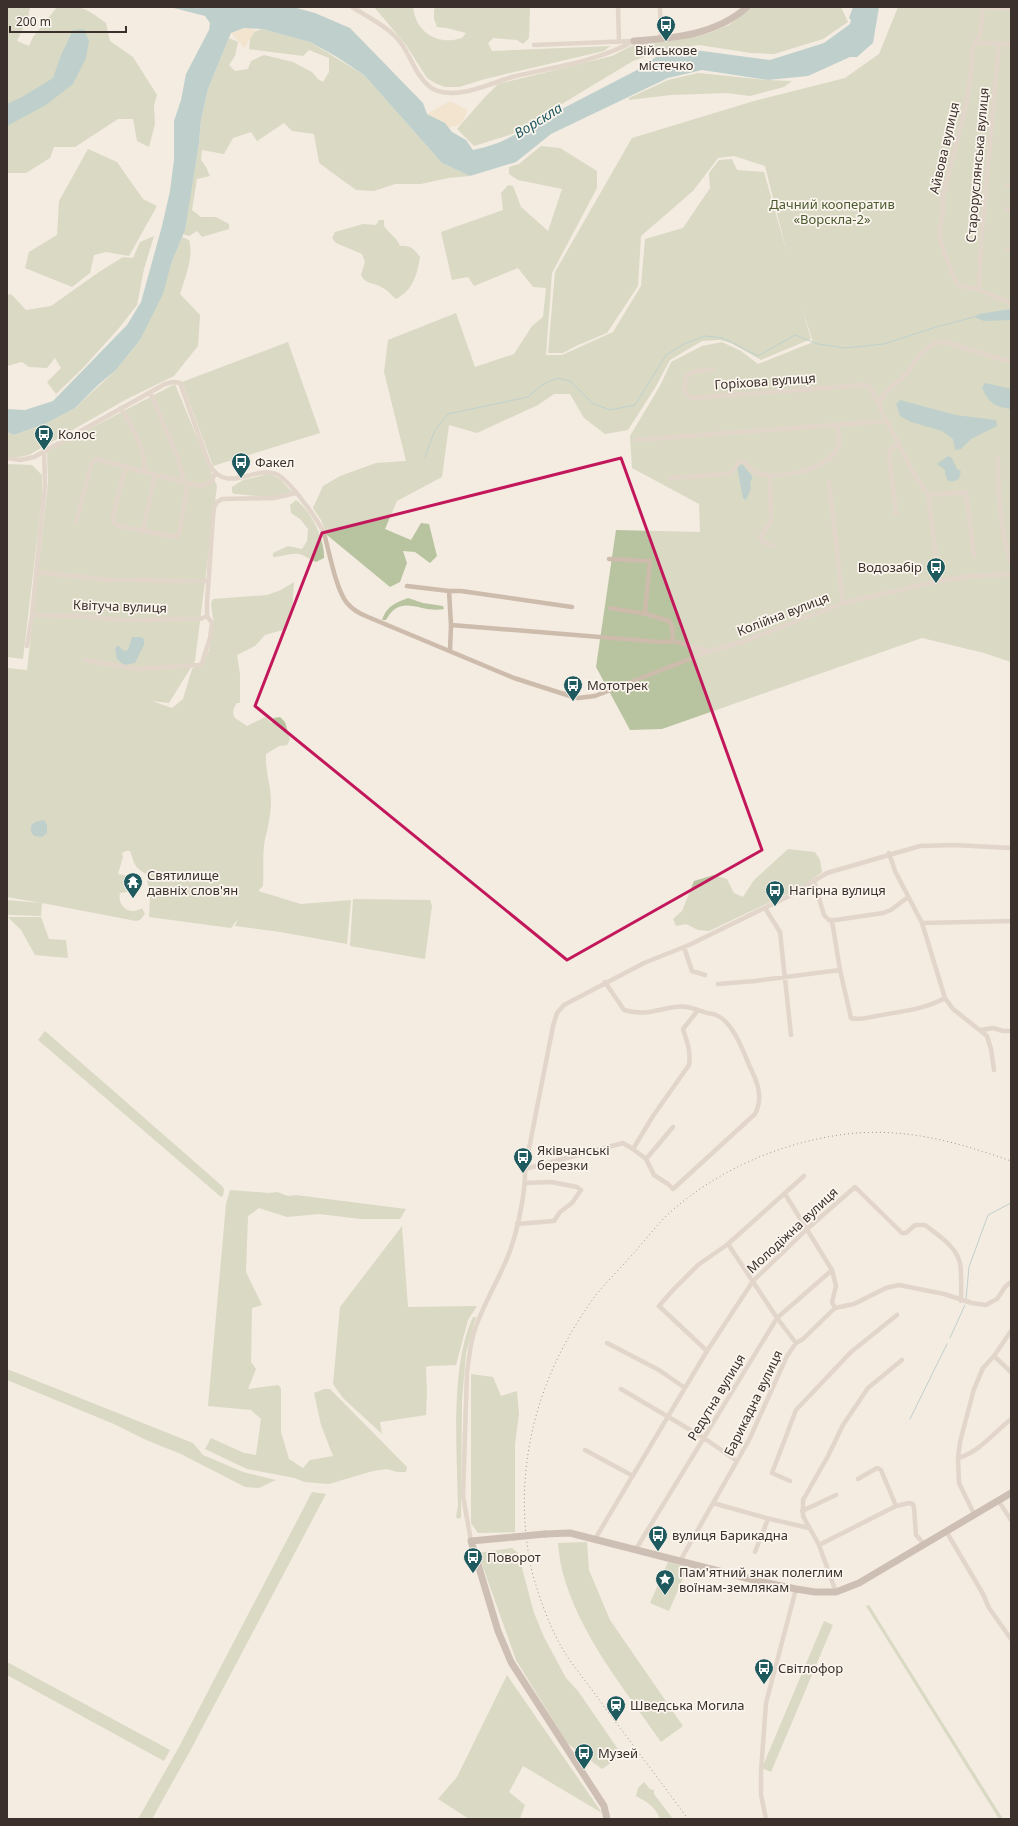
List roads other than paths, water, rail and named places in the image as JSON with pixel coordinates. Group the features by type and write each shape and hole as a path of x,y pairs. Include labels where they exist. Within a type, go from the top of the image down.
{"street":[{"path":"352,7 386,29 401,42 417,70 430,86 438,91 450,93 462,92 512,77 555,68 610,53 634,41"},
{"path":"618,7 619,42"},
{"path":"660,7 661,39"},
{"path":"534,45 634,41 661,39 697,33 724,24 747,7"},
{"path":"984,7 1011,9"},
{"name":"Айвова вулиця","path":"984,7 980,36 974,43 967,101 943,195 940,240 958,285 979,290 1011,303"},
{"path":"974,43 1011,44"},
{"name":"Староруслянська вулиця","path":"979,290 981,249 999,43"},
{"path":"939,580 928,495 914,474 880,408 879,402 882,395 903,376 926,348 934,343 948,343 1011,362"},
{"name":"Горіхова вулиця","path":"712,370 696,371 686,376 684,391 688,396 693,398 863,385 870,387 880,408"},
{"path":"7,458 28,459 169,382 180,383 209,464 215,474 213,479 202,486 98,459 93,460 76,522"},
{"path":"126,466 113,516 114,523 118,526 143,532 172,537 178,535 186,483 178,458 150,392"},
{"path":"121,408 130,423 144,458 144,471"},
{"path":"636,440 887,421"},
{"path":"670,478 727,474 732,472 739,462 744,462 756,473 770,475 805,472 813,469 832,454 838,445 839,439 837,425"},
{"path":"896,513 889,456 891,449 899,443"},
{"path":"26,646 32,615 45,485 44,451"},
{"path":"998,458 999,496 1006,546 1011,563"},
{"name":"Колійна вулиця","path":"215,474 233,479 264,473 275,474 280,477 296,493 324,533 341,593 346,603 353,609 368,617 514,678 578,698 594,696 710,652 745,641 843,603 911,588 939,580 972,576 1011,574"},
{"path":"143,532 155,474"},
{"path":"770,475 770,521 760,537 762,542 773,546"},
{"path":"829,482 843,603"},
{"path":"928,495 966,492 974,556"},
{"path":"85,660 136,669 199,666 202,663 212,630 212,623 208,616 208,581 214,508 217,502 227,498 274,498 296,493"},
{"path":"609,559 650,561 644,608 646,614"},
{"name":"Квітуча вулиця","path":"36,572 110,580 208,581"},
{"path":"407,586 449,591 461,590 572,606"},
{"path":"449,591 451,625 450,650"},
{"path":"610,608 646,614 669,620 672,626 673,641"},
{"name":"Квітуча вулиця","path":"32,615 76,616 122,620 200,619 208,616"},
{"path":"451,625 661,642 673,641 710,652"},
{"path":"607,1819 604,1806 510,1662 498,1631 471,1541 463,1496 467,1372 474,1332 511,1248 525,1182 525,1169 553,1026 557,1013 564,1005 605,982 644,963 684,947 765,908 787,897 827,872 920,846 938,845 1011,848"},
{"path":"890,854 895,871 922,923 945,998 953,1010 987,1036 991,1049 994,1070"},
{"path":"814,881 824,915 832,922 849,1016 854,1019 906,1012 933,1004 945,998"},
{"path":"829,920 883,913 891,910 908,897"},
{"path":"765,908 780,932 791,1035"},
{"path":"922,923 1011,921"},
{"path":"684,947 692,971 705,975"},
{"path":"718,984 785,978 840,970"},
{"path":"525,1169 623,1143 633,1148 646,1159 654,1175 673,1189 755,1114 759,1103 760,1089 738,1039 723,1019 716,1014 681,1006 654,1012 634,1013 624,1010 605,982"},
{"path":"633,1148 653,1116 689,1065 689,1048 683,1029 698,1010"},
{"path":"981,1030 993,1028 1003,1031 1011,1031"},
{"path":"646,1159 673,1127"},
{"path":"707,1351 659,1306 698,1265 728,1244 804,1176"},
{"path":"516,1224 554,1221 563,1208 572,1203 581,1190 577,1187 551,1182 525,1182"},
{"name":"Молодіжна вулиця","path":"595,1539 707,1351 753,1281 806,1229 855,1187 902,1234 906,1233 915,1225 925,1224 946,1242 954,1251 960,1263 961,1300"},
{"path":"784,1194 832,1270 836,1286 832,1302 835,1308 854,1304 886,1288 899,1285 944,1294 961,1300 986,1305 997,1299 1005,1287 1011,1282"},
{"path":"728,1244 777,1318 796,1343"},
{"name":"Редутна вулиця","path":"636,1549 777,1318 832,1270"},
{"name":"Барикадна вулиця","path":"680,1561 749,1440 787,1356 796,1343 803,1339 835,1308"},
{"path":"790,1481 772,1473 796,1410 850,1352 896,1315"},
{"path":"974,1514 959,1483 958,1458 960,1442 974,1389 983,1368 994,1356 1011,1331"},
{"path":"607,1343 659,1370 685,1388"},
{"path":"994,1356 1011,1372"},
{"path":"836,1592 819,1545 809,1528 802,1511 803,1500 828,1456 843,1425 868,1388 902,1360"},
{"path":"621,1389 704,1438 737,1461"},
{"path":"958,1458 967,1456 1011,1419"},
{"path":"585,1450 632,1476"},
{"path":"858,1479 877,1468 881,1470 896,1506"},
{"path":"471,1541 570,1533 758,1582 815,1592 836,1592 859,1583 1011,1493"},
{"path":"802,1511 836,1495"},
{"path":"998,1500 1011,1520"},
{"path":"713,1503 768,1519 809,1528"},
{"path":"819,1545 896,1506 910,1503 913,1504 916,1534 924,1544"},
{"path":"755,1552 768,1519"},
{"path":"946,1531 983,1594 989,1608 1009,1631 1011,1639"},
{"path":"766,1819 761,1795 761,1771 766,1703 796,1589"}],"water":[{"path":"170,7 293,7 315,13 350,28 423,103 427,114 445,123 452,132 466,140 473,150 487,147 513,136 525,128 639,69 656,57 695,50 770,60 824,43 850,24 851,20 849,18 853,7 879,7 873,43 857,57 850,57 808,76 768,80 702,70 668,78 551,134 516,162 470,176 442,163 364,75 337,57 310,42 262,29 244,28 231,33 208,89 201,120 199,143 185,230 171,264 163,294 140,340 116,370 98,385 75,408 47,423 14,435 7,432 7,409 25,410 53,401 127,325 141,302 170,191 174,160 174,121 181,100 186,74 209,30 210,23 205,16"},
{"path":"84,29 89,41 86,58 73,84 46,105 7,126 7,104 22,97 53,78 61,55 73,30"},
{"path":"1011,309 1011,320 984,321 974,317 979,314"},
{"path":"985,383 1011,389 1011,409 1000,407 989,400 982,387"},
{"path":"900,400 956,415 996,420 997,426 971,439 961,449 955,450 953,439 942,431 911,422 900,416 896,404"},
{"path":"948,456 952,458 957,469 961,471 959,479 952,481 948,480 945,470 937,464"},
{"path":"742,464 752,476 750,482 751,488 746,500 743,498 737,467"},
{"path":"132,637 141,637 144,639 144,645 135,663 124,665 117,659 115,649 118,645 124,651 128,650"},
{"path":"44,820 47,825 47,833 42,837 34,836 31,832 31,826 35,822"}],"waterway":[{"path":"425,457 435,430 448,414 528,397 542,385 557,378 570,381 592,403 610,410 635,405 666,355 684,344 705,336 723,338 758,356 795,335 818,344 845,348 884,344 936,327 974,317"},
{"path":"966,1299 969,1267 988,1215 1011,1203"},
{"path":"950,1338 965,1305"},
{"path":"910,1419 947,1344"}],"railway":[{"path":"688,1819 561,1647 541,1601 531,1567 526,1531 524,1495 527,1459 534,1424 544,1390 558,1357 575,1325 596,1295 664,1219 675,1208 712,1181 752,1160 817,1139 839,1135 884,1132 927,1137 969,1147 1011,1161"}],"place":[{"name":"Військове містечко","path":"666,42"},
{"name":"Колос","path":"44,451"},
{"name":"Факел","path":"241,479"},
{"name":"Водозабір","path":"936,584"},
{"name":"Мототрек","path":"573,702"},
{"name":"Святилище давніх слов'ян","path":"133,899"},
{"name":"Нагірна вулиця","path":"775,907"},
{"name":"Яківчанські березки","path":"523,1174"},
{"name":"вулиця Барикадна","path":"658,1552"},
{"name":"Поворот","path":"473,1574"},
{"name":"Пам'ятний знак полеглим воїнам-землякам","path":"665,1596"},
{"name":"Світлофор","path":"764,1685"},
{"name":"Шведська Могила","path":"616,1722"},
{"name":"Музей","path":"584,1770"}],"water label":[{"name":"Ворскла","path":"538,120"}],"park label":[{"name":"Дачний кооператив «Ворскла-2»","path":"832,212"}]}
